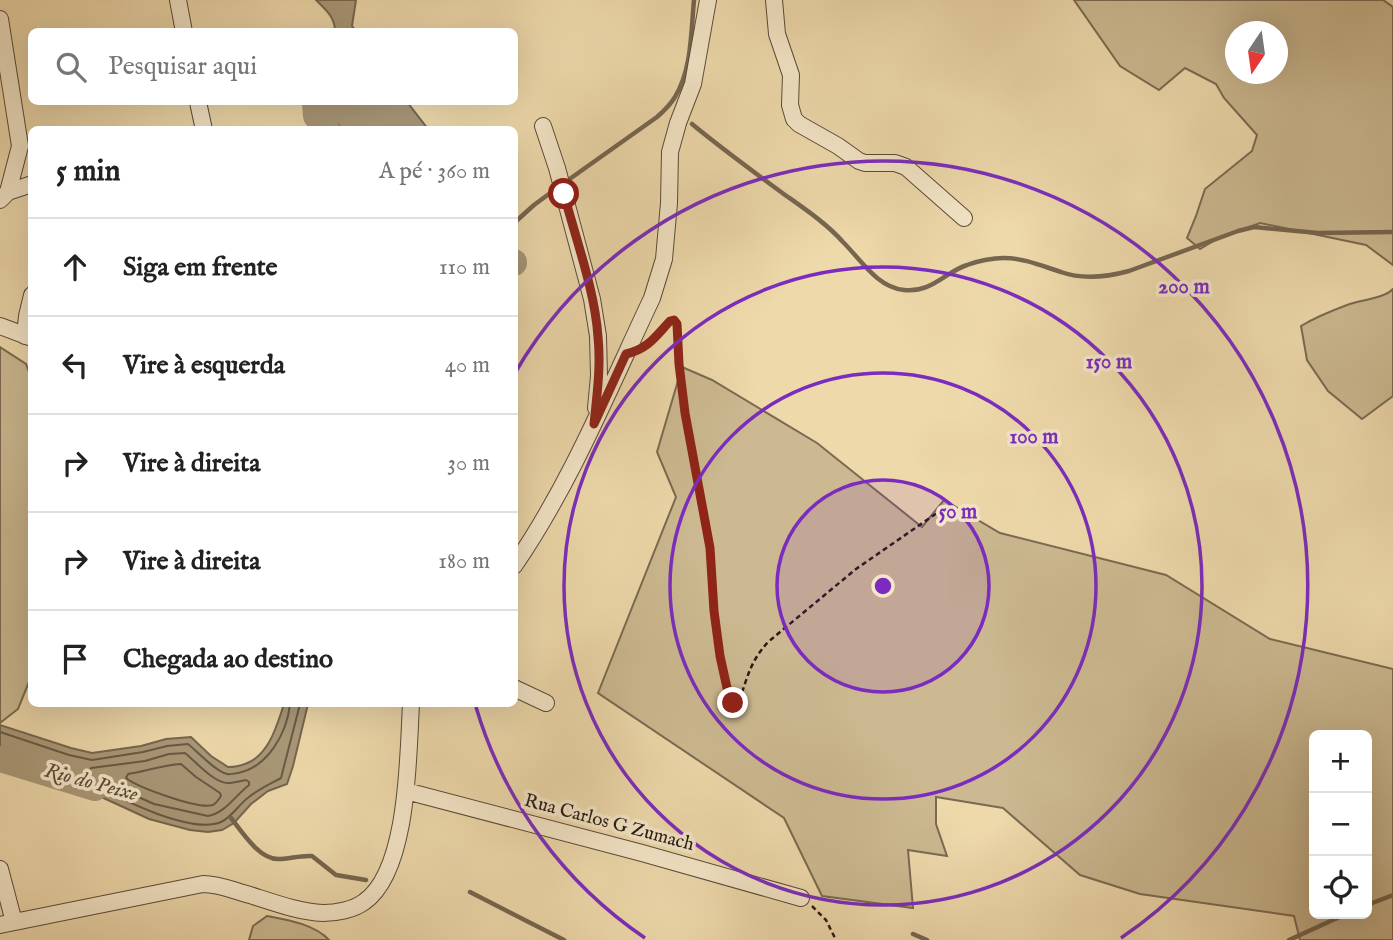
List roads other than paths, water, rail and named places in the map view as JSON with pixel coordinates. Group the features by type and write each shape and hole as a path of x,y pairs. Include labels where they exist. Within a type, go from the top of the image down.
{"street":[{"path":"178,0 183,28"},
{"path":"518,560 535,537 594,424 652,298 664,259 670,152 693,84 708,0"},
{"path":"774,0 777,34 791,75 790,105 794,119 859,161 895,163 906,167 964,218"},
{"path":"0,19 20,146 4,196"},
{"path":"199,105 203,126"},
{"path":"543,126 592,299 598,336 599,376 594,424"},
{"path":"20,146 28,155"},
{"path":"4,196 28,186"},
{"path":"0,326 28,337 28,312"},
{"path":"518,690 546,704"},
{"path":"0,869 7,924 203,884 218,885 323,913 346,910 362,904 373,894 388,872 395,851 406,791 411,707"},
{"name":"Rua Carlos G Zumach","path":"406,791 801,898"}],"water":[{"path":"316,0 356,0 354,28 335,28 326,10"},
{"path":"322,105 409,105 426,126 339,126"},
{"path":"283,707 307,707 287,784 268,791 251,804 234,823 222,830 208,832 149,819 58,777 0,765 0,725 92,753 191,737 211,756 228,767 253,760 266,747"}],"waterway":[{"path":"564,183 657,117 673,100 681,86 688,62 694,0"},
{"name":"Rio do Peixe","path":"315,105 316,116 324,126"},
{"path":"692,124 821,221 878,278 894,288 904,290 923,288 959,268 1000,258 1026,261 1078,276 1112,275 1254,227 1318,233 1393,232"},
{"path":"518,219 557,188"},
{"name":"Rio do Peixe","path":"0,759 95,788"},
{"path":"231,818 264,855 278,859 312,856 336,875 366,880"},
{"path":"470,892 564,940"},
{"path":"1372,903 1393,895"},
{"path":"1289,940 1335,919"},
{"path":"913,934 927,940"}]}
